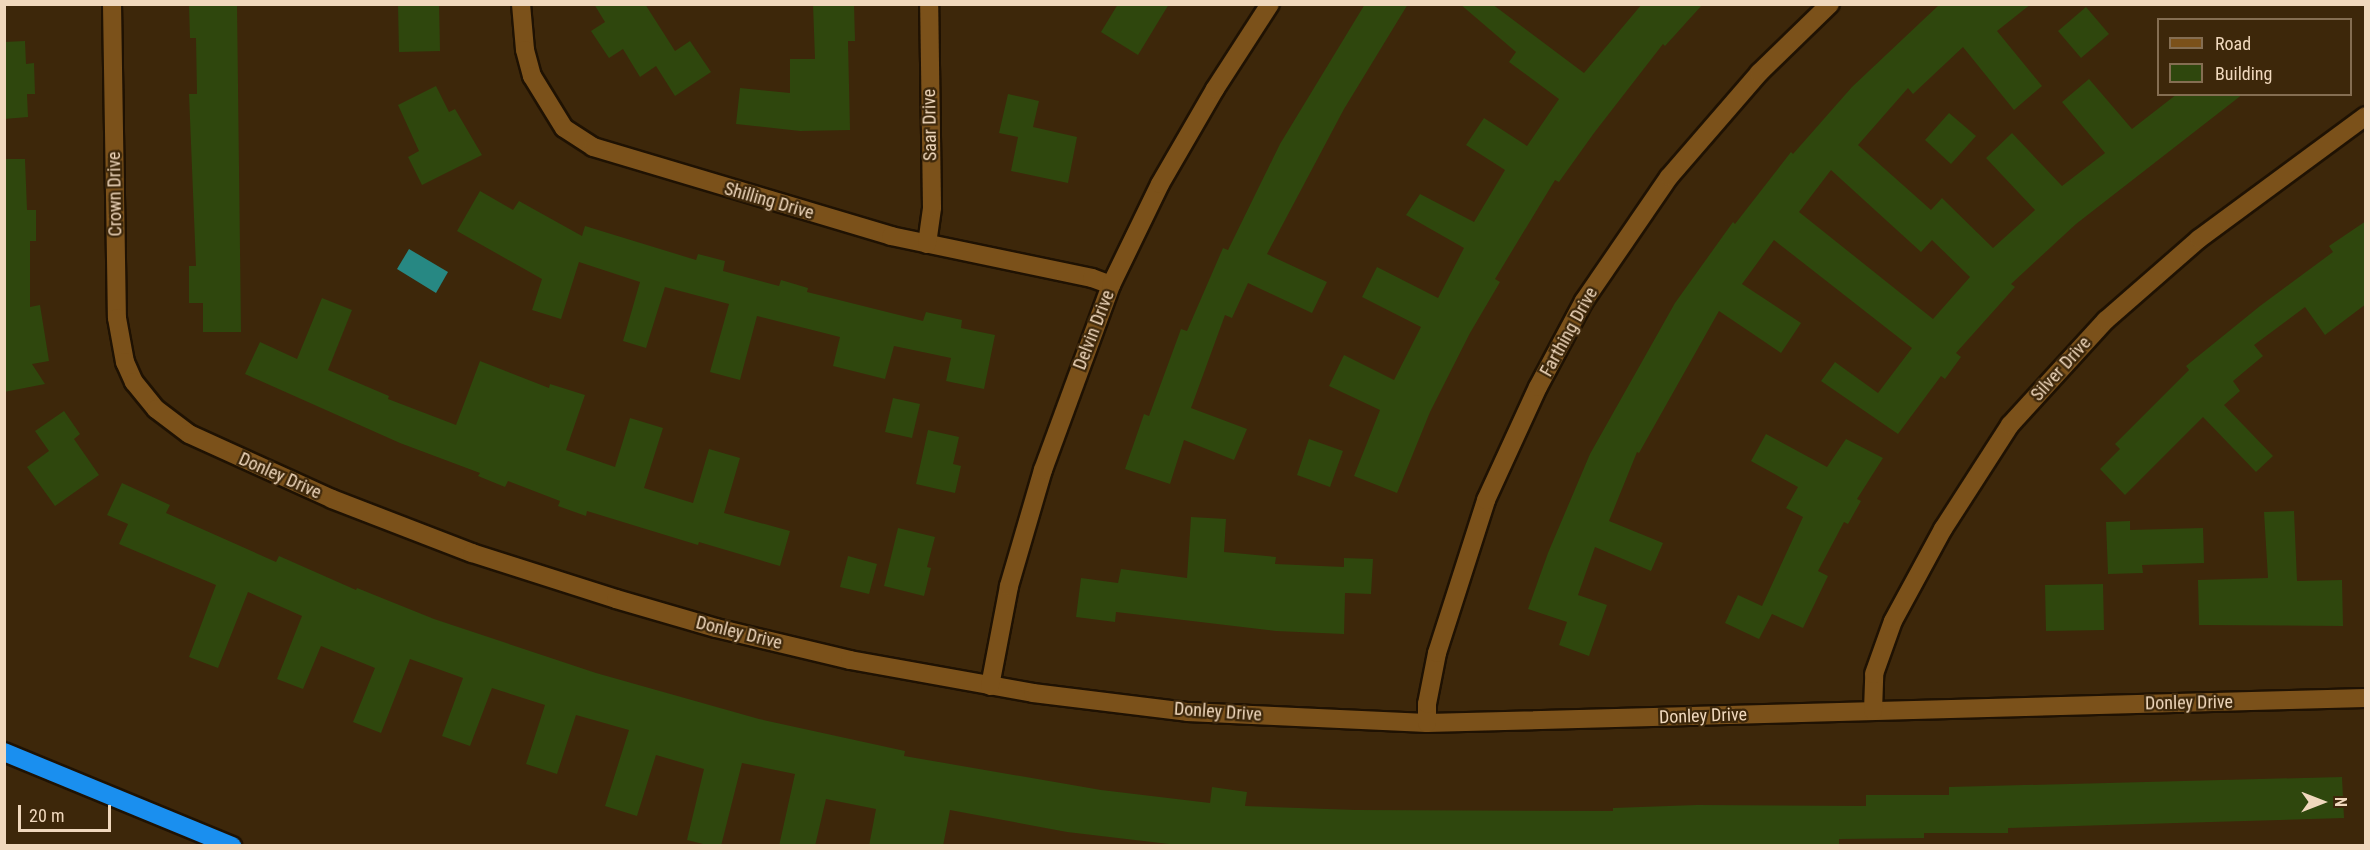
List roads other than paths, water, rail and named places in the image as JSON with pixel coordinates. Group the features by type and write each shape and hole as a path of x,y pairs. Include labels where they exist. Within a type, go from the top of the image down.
{"highway":[{"path":"4,752 232,846"}],"street":[{"name":"Crown Drive","path":"112,4 117,318 125,362 134,382"},
{"name":"Shilling Drive","path":"521,4 525,50 532,76 564,128 593,147 648,166 927,244 1092,278 1111,285"},
{"name":"Saar Drive","path":"927,244 932,207 928,4"},
{"name":"Delvin Drive","path":"990,686 1009,586 1042,470 1111,285 1160,184 1215,89 1270,4"},
{"name":"Farthing Drive","path":"1427,723 1427,704 1437,653 1486,500 1538,387 1584,301 1669,177 1759,73 1830,4"},
{"name":"Silver Drive","path":"1873,711 1874,674 1893,621 1943,529 2010,425 2106,320 2199,239 2366,116"},
{"name":"Donley Drive","path":"134,382 156,409 189,434 332,499 472,553 716,628 850,660 990,686 1187,712 1427,723 2366,698"}],"water":[{"path":"409,249 448,272 436,293 397,269"}]}
